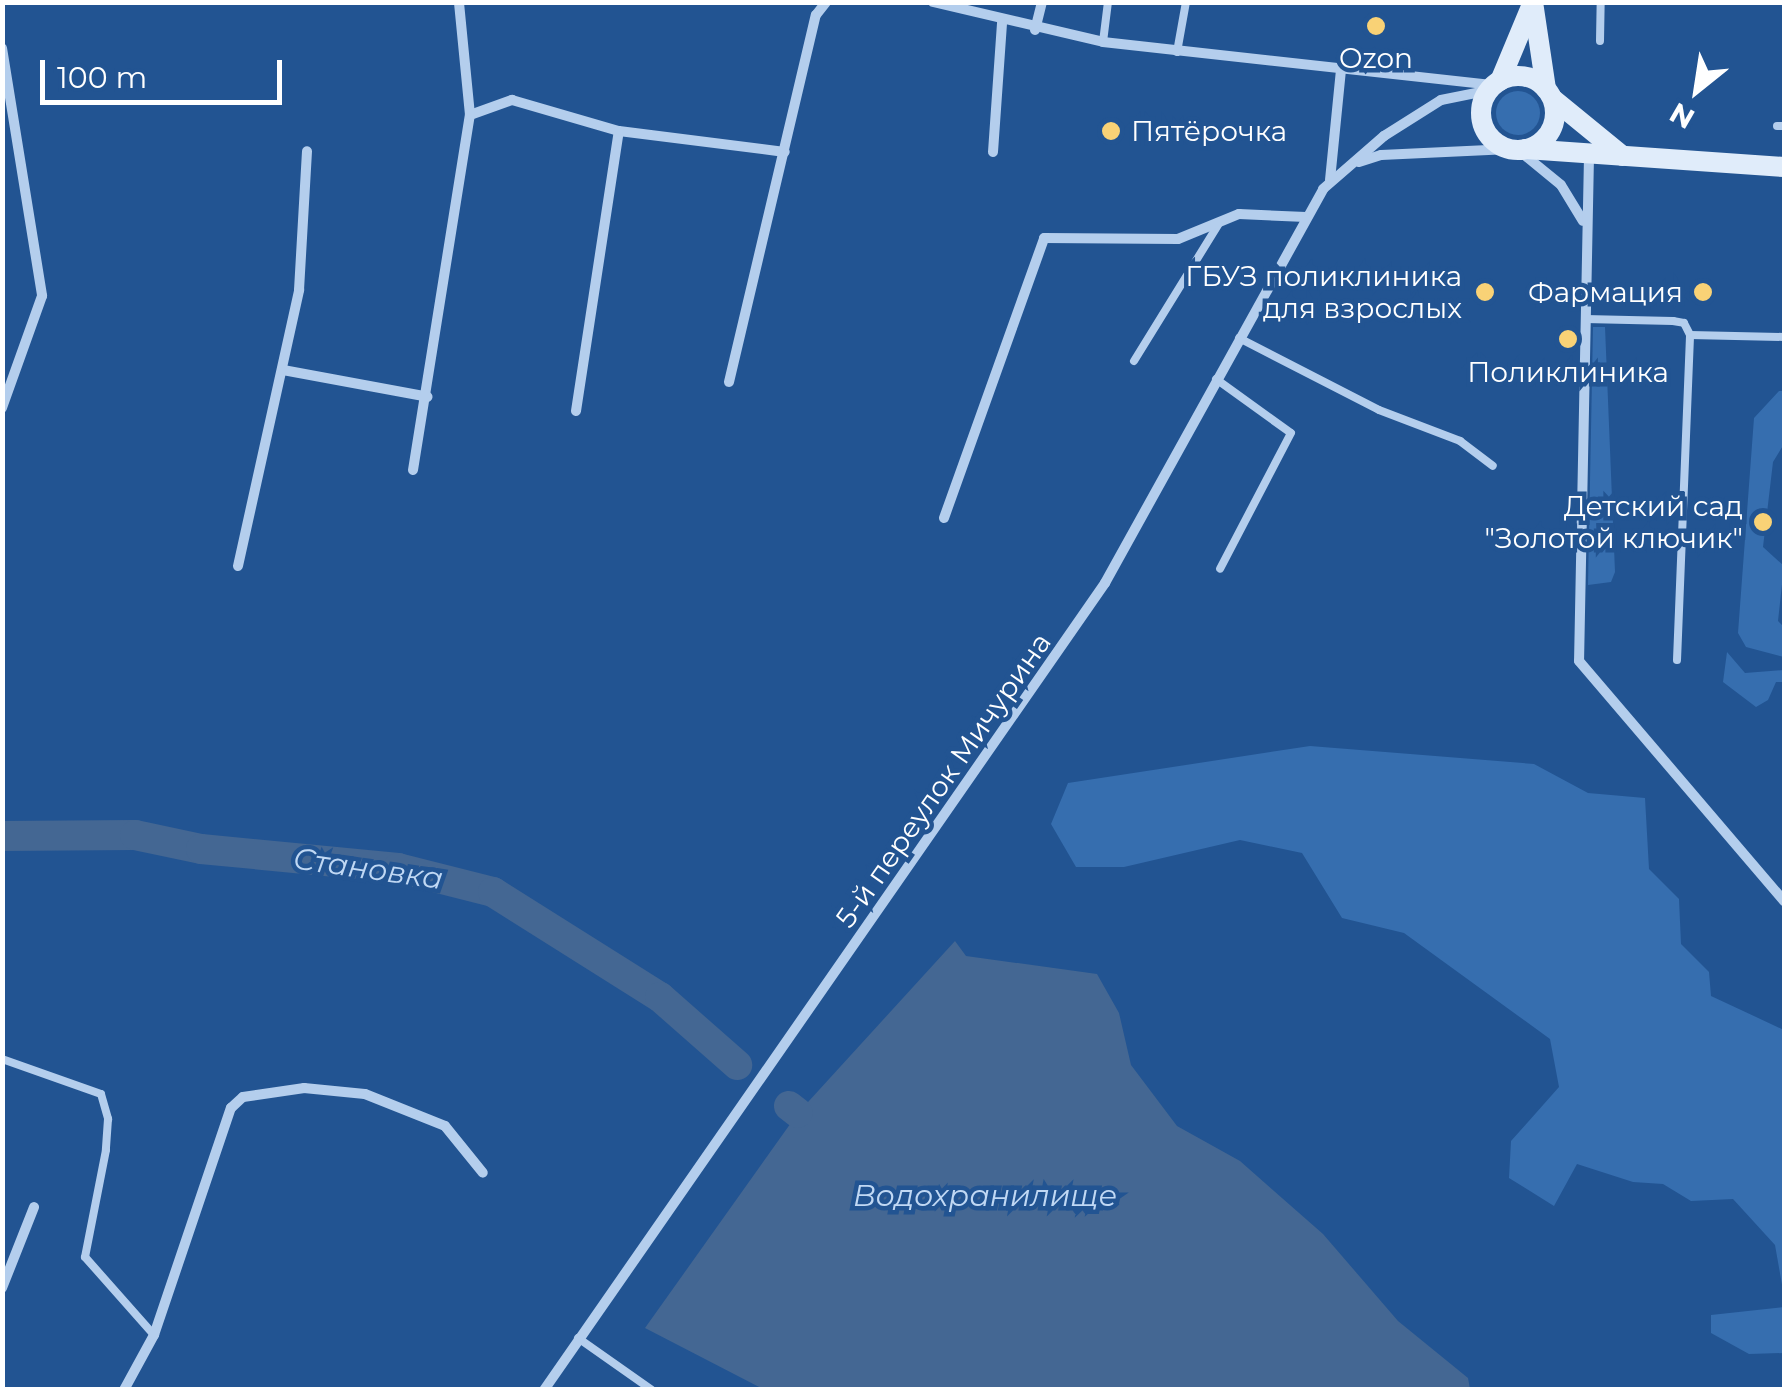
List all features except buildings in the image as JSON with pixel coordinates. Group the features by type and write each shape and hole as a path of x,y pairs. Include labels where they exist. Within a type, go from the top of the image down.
{"street":[{"path":"412,470 428,397 470,114 459,2"},
{"path":"729,382 816,15 826,2"},
{"path":"933,2 1034,30 1178,52 1495,85 1520,76 1549,94 1629,160"},
{"path":"1034,30 1042,2"},
{"path":"1532,2 1482,121 1490,136 1518,149 1570,196 1585,238"},
{"path":"1518,149 1553,126 1532,2"},
{"path":"994,152 1002,22"},
{"path":"2,48 42,296 2,408"},
{"path":"1330,181 1341,69"},
{"name":"5-й переулок Мичурина","path":"544,1390 1064,645 1330,181 1441,100 1495,85"},
{"path":"470,114 512,100 619,132 786,152"},
{"path":"576,411 619,132"},
{"path":"1518,149 1629,160 1784,167"},
{"name":"5-й переулок Мичурина","path":"1341,171 1382,154 1518,149"},
{"path":"238,566 299,290 307,152"},
{"path":"1588,156 1580,661 1784,901"},
{"path":"944,518 1044,238 1178,239 1239,214 1306,217"},
{"path":"283,370 428,397"},
{"path":"124,1390 154,1334 230,1108 243,1096 304,1088 366,1094 445,1126 483,1174"},
{"path":"2,1288 34,1207"}],"lane":[{"path":"1104,42 1108,2"},
{"path":"1178,52 1186,2"},
{"path":"1600,41 1601,2"},
{"path":"1134,361 1218,225"},
{"path":"1585,318 1673,321 1684,323 1690,335 1677,660"},
{"path":"1690,335 1784,337"},
{"path":"1239,338 1380,410 1460,441 1492,466"},
{"path":"1216,380 1291,434 1220,569"},
{"path":"2,1058 101,1094 108,1119 106,1150 85,1257 154,1334"},
{"path":"578,1338 652,1390"}],"shaded area":[{"path":"1518,91 1533,98 1540,113 1533,128 1518,135 1503,128 1496,113 1503,98"},
{"path":"1593,327 1605,327 1615,572 1611,582 1588,585"},
{"name":"Детский сад \"Золотой ключик\"","path":"1779,391 1784,391 1784,444 1773,462 1763,547 1784,566 1778,621 1784,627 1784,657 1746,647 1738,633 1754,418"},
{"path":"1727,652 1745,673 1784,670 1784,682 1776,682 1768,700 1756,707 1723,682"},
{"path":"1310,746 1534,764 1588,793 1645,798 1649,869 1679,899 1681,944 1709,972 1711,996 1784,1030 1784,1296 1775,1245 1733,1199 1691,1201 1663,1184 1633,1182 1577,1164 1554,1206 1509,1178 1511,1141 1559,1087 1550,1039 1404,933 1342,918 1302,853 1240,840 1124,867 1076,867 1051,824 1068,783"},
{"path":"1784,1307 1784,1353 1749,1354 1711,1333 1711,1315"}],"water":[{"name":"Водохранилище","path":"955,941 966,956 1097,974 1119,1013 1131,1065 1177,1126 1240,1161 1323,1234 1398,1321 1468,1378 1470,1389 763,1389 645,1328 798,1113"}],"waterway":[{"name":"Становка","path":"2,836 135,835 201,849 398,868 493,892 660,997 737,1065"},
{"name":"Становка","path":"789,1106 798,1113"}],"place":[{"name":"Ozon","path":"1376,26"},
{"name":"Пятёрочка","path":"1111,131"},
{"name":"ГБУЗ поликлиника для взрослых","path":"1485,292"},
{"name":"Фармация","path":"1703,292"},
{"name":"Поликлиника","path":"1568,339"},
{"name":"Детский сад \"Золотой ключик\"","path":"1763,522"}]}
